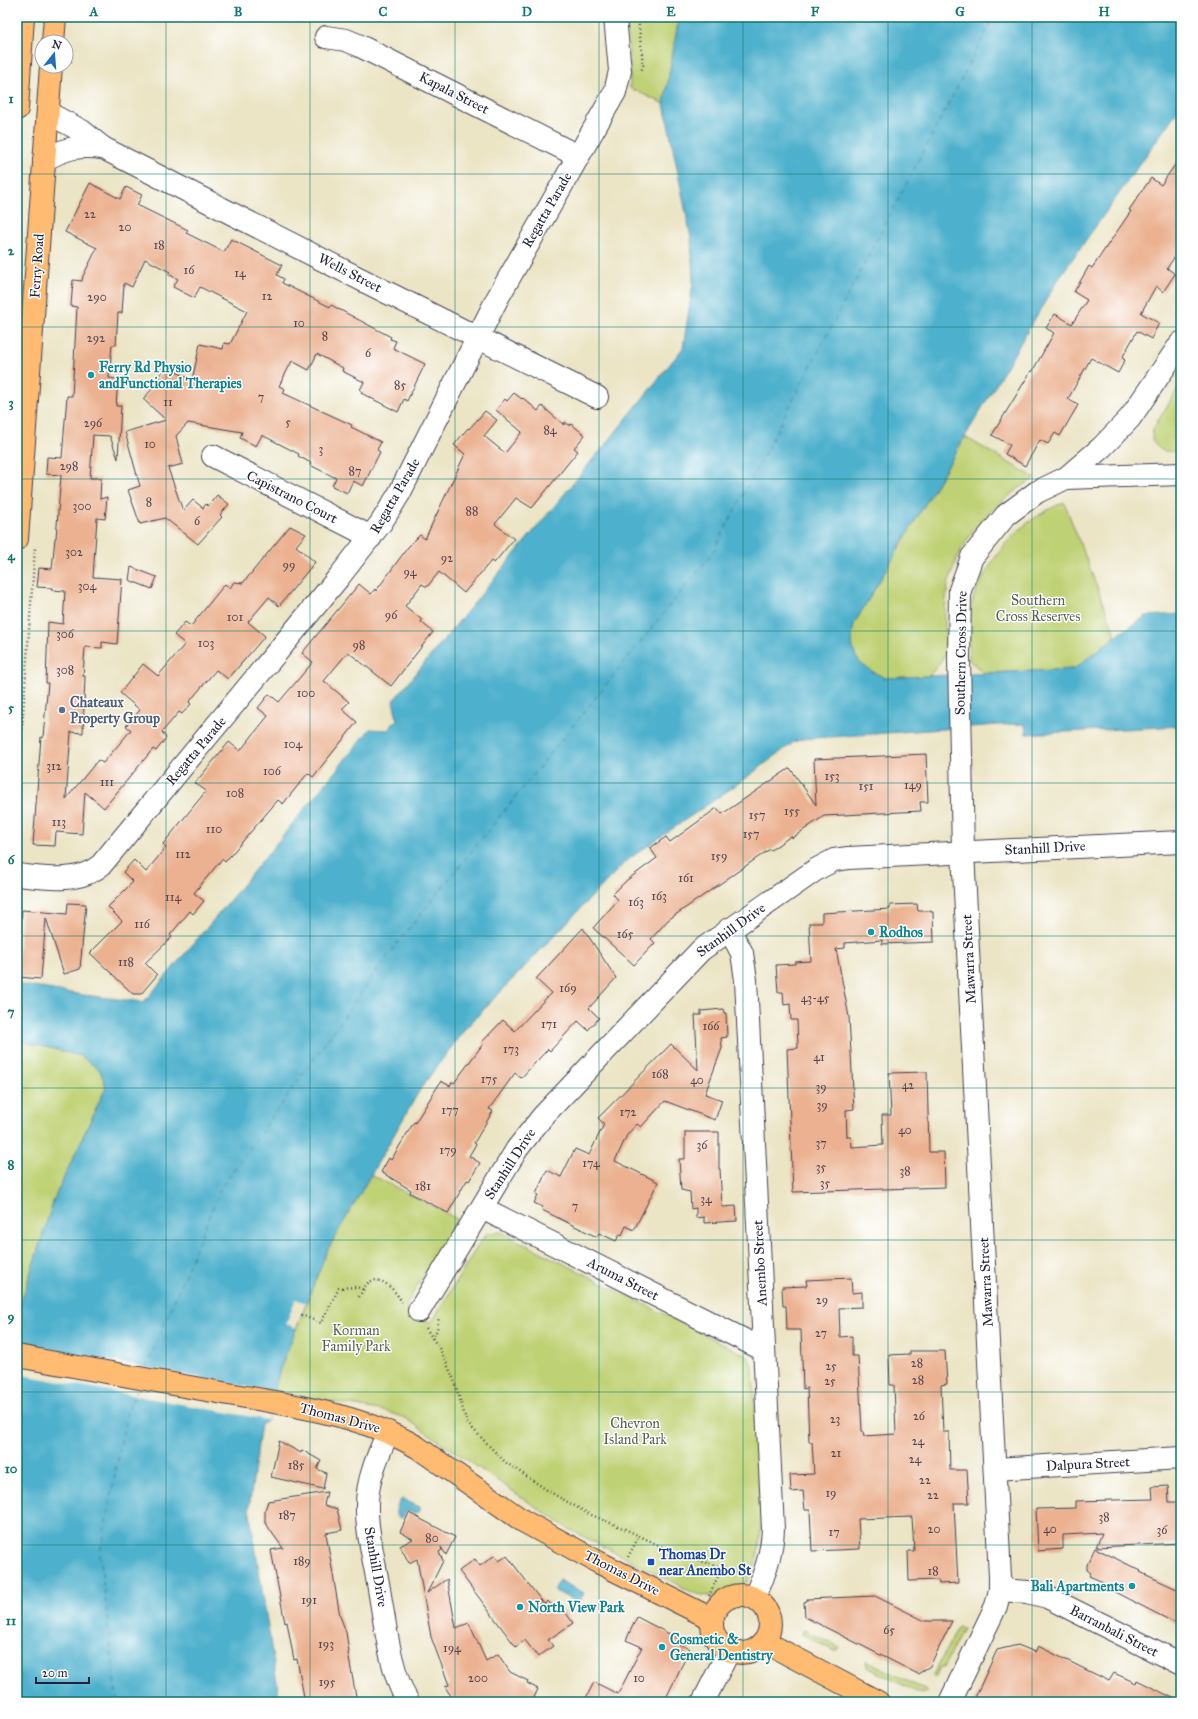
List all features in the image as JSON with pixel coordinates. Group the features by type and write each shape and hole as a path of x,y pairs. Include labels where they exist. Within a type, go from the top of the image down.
{"main road":[{"path":"17,109 23,17"},
{"path":"54,34 55,17"},
{"name":"Ferry Road","path":"17,539 18,503 50,74"},
{"name":"Thomas Drive","path":"17,1356 278,1403 332,1414 369,1424 388,1432 426,1453 523,1521 598,1562 712,1619"},
{"path":"745,1595 754,1598 762,1604 768,1613 770,1628 765,1642 758,1649 745,1654 729,1651 718,1642 713,1633 712,1619 719,1604 728,1598 745,1595"},
{"path":"765,1642 878,1701"}],"street":[{"name":"Regatta Parade","path":"17,876 54,878 75,877 88,874 101,865 371,537 399,494 518,261 615,92 619,79 620,66 615,17"},
{"name":"Kapala Street","path":"326,37 346,40 358,44 578,156"},
{"name":"Wells Street","path":"48,113 82,131 103,148 597,397"},
{"name":"Wells Street","path":"44,160 71,148 86,146 103,148"},
{"name":"Southern Cross Drive","path":"963,852 959,658 960,590 972,557 1006,515 1037,492 1066,478 1102,447 1130,418 1181,343"},
{"name":"Capistrano Court","path":"213,456 371,537"},
{"name":"Southern Cross Drive","path":"1066,478 1181,474"},
{"name":"Stanhill Drive","path":"415,1315 517,1149 543,1116 707,944 817,869 834,860 848,858 1181,842"},
{"name":"Mawarra Street","path":"950,1702 991,1618 1000,1590 963,852"},
{"name":"Anembo Street","path":"729,929 742,953 745,968 752,1074 773,1543 768,1566 754,1598"},
{"name":"Aruma Street","path":"482,1208 764,1350"},
{"name":"Stanhill Drive","path":"388,1432 376,1460 367,1494 366,1506 369,1532 394,1673 408,1702"},
{"name":"Dalpura Street","path":"995,1469 1181,1458"},
{"name":"Barranbali Street","path":"1000,1590 1028,1592 1047,1597 1181,1664"},
{"path":"703,1702 729,1651"}],"path":[{"path":"359,1297 368,1283 373,1281 379,1281 390,1286 401,1301 427,1330 442,1354 454,1380 467,1423 506,1462 550,1492 589,1514 683,1557 722,1567 748,1577"},
{"path":"301,1315 321,1323 339,1288 357,1287 364,1290"},
{"path":"627,1559 639,1536"},
{"path":"708,1596 722,1567"}],"green space":[{"path":"626,17 679,17 664,104 630,88"},
{"path":"1181,383 1181,451 1164,451 1152,440 1153,429"},
{"path":"965,437 1035,478 1001,502 986,516 973,531 962,548 954,566 948,586 945,608 946,649 944,656 938,665 929,676 885,678 867,669 856,658 851,642 854,624"},
{"name":"Southern Cross Reserves","path":"1064,502 1116,636 1074,669 984,673 969,660 969,614 976,592 989,566 1006,543 1026,524"},
{"path":"17,1040 81,1056 100,1070 106,1087 54,1199 17,1315"},
{"name":"Chevron Island Park","path":"370,1174 457,1219 406,1305 411,1312 424,1320 432,1322 482,1239 488,1233 501,1232 747,1356 752,1365 753,1371 761,1526 757,1558 753,1571 747,1582 738,1590 727,1595 712,1596 694,1593 567,1528 407,1419 385,1411 275,1392 279,1372 327,1251"},
{"path":"958,1627 963,1628 943,1668 940,1667 935,1678 933,1675"},
{"path":"804,1630 839,1647 837,1650 832,1650 802,1634"},
{"path":"866,1660 927,1691 921,1694 867,1667"}],"water":[{"path":"679,17 1181,17 1181,106 1059,278 854,624 852,644 854,652 861,663 885,678 1074,669 1116,636 1146,616 1181,614 1181,726 1026,734 1025,724 803,739 794,742 746,778 626,861 465,1029 421,1088 327,1251 279,1372 268,1420 261,1424 249,1508 280,1702 17,1702 17,1315 54,1199 106,1087 100,1070 81,1056 17,1040 17,984 83,995 144,1002 221,911 370,729 388,730 397,719 393,701 614,434 683,348 693,283 691,238 664,104"},
{"path":"402,1499 420,1507 420,1511 415,1513 407,1511 403,1517 399,1518 396,1515 396,1511 398,1504"},
{"path":"559,1580 584,1593 579,1603 553,1590"}],"pier":[{"path":"296,1299 306,1303 296,1328 286,1324"},
{"path":"17,1343 275,1392 268,1420 17,1374"}],"building":[{"path":"1181,156 1181,248 1167,268 1175,274 1163,292 1156,286 1141,313 1159,323 1151,339 1137,331 1122,358 1125,360 1118,373 1091,358 1068,399 1078,405 1060,436 1055,433 1048,444 1040,440 1025,466 1005,454 1010,445 992,435 1031,371 1032,372 1054,333 1046,328 1055,314 1072,324 1087,300 1074,292 1089,266 1092,268 1131,211 1129,210 1151,178 1161,185"},
{"path":"90,183 120,199 126,187 142,195 137,205 188,230 186,233 224,252 231,239 282,265 277,275 284,279 282,283 330,307 331,305 391,337 390,339 396,341 393,348 425,364 407,401 404,399 398,412 361,393 362,391 360,390 364,382 342,371 343,368 317,354 309,370 292,361 279,386 285,389 283,393 352,425 351,427 381,442 377,450 380,452 363,486 353,481 347,493 332,486 336,478 310,465 311,463 298,456 299,454 262,435 256,446 240,438 242,432 188,423 176,436 183,464 168,468 183,511 193,500 203,508 206,504 208,506 217,495 229,504 220,515 222,517 198,544 165,518 140,524 128,490 140,486 125,432 166,420 143,399 156,385 165,366 192,380 200,344 223,349 224,343 230,344 247,311 200,287 194,298 173,287 178,279 168,274 170,272 145,259 132,287 124,283 122,313 118,313 116,345 112,345 109,378 118,379 116,406 121,406 118,459 110,436 93,435 90,478 101,478 100,499 107,497 105,519 97,518 93,577 122,579 117,644 102,642 102,648 85,647 83,676 85,676 83,733 71,732 66,799 98,760 103,763 131,730 126,726 140,710 120,693 143,664 158,676 185,644 174,635 185,622 191,626 225,584 230,588 234,582 243,583 290,526 306,534 296,546 315,562 279,606 269,597 248,622 265,636 228,679 216,670 189,702 191,704 182,714 179,712 162,732 166,738 156,751 153,749 104,808 85,792 82,834 56,832 55,846 33,845 41,737 43,737 48,683 46,683 48,622 63,624 65,591 37,587 39,568 52,569 61,475 46,474 47,457 62,458 67,396 72,396 77,307 71,306 73,280 82,281 97,248 65,232"},
{"path":"514,393 522,399 523,398 538,411 542,406 564,425 565,422 570,426 571,424 585,435 574,448 578,451 532,508 516,498 495,524 514,539 494,563 491,561 464,593 439,572 427,587 422,584 405,606 422,620 421,622 433,632 391,686 348,652 324,681 349,702 342,709 357,722 313,777 308,773 283,804 278,800 225,862 222,859 194,893 204,901 193,914 190,911 170,935 172,937 145,963 157,975 141,994 133,994 90,953 122,921 108,907 133,882 123,872 134,860 146,872 166,847 163,844 206,791 195,783 229,742 240,751 268,716 258,708 269,694 279,702 313,662 302,653 359,584 371,594 375,589 376,591 408,547 420,535 425,539 465,454 454,445 485,411 497,420 484,436 505,453 522,432 496,410 505,399 507,401"},
{"path":"131,567 157,577 152,589 129,580"},
{"path":"926,754 928,802 920,802 921,811 824,816 792,838 791,836 771,850 770,849 668,920 651,939 655,943 634,965 593,928 618,900 613,894 627,880 657,858 650,848 666,837 670,842 717,808 722,814 790,768 816,805 814,759"},
{"path":"68,903 86,904 80,969 64,974 46,918 41,979 17,977 22,910 67,914"},
{"path":"917,904 918,911 933,912 934,942 882,944 882,940 845,943 845,948 836,949 849,1017 854,1109 846,1110 847,1137 851,1137 852,1147 883,1145 882,1115 891,1115 889,1073 927,1072 929,1152 944,1152 945,1187 793,1192 787,1049 798,1048 797,1020 791,1020 790,1004 784,1005 783,992 778,992 776,965 811,961 809,923 822,923 822,913 890,909 890,905"},
{"path":"583,928 616,978 589,1008 599,1018 588,1030 578,1021 550,1051 548,1049 521,1078 515,1073 489,1109 493,1111 474,1143 476,1144 469,1156 480,1163 469,1181 467,1180 448,1213 410,1193 411,1190 381,1172 389,1158 391,1160 441,1081 450,1086 452,1082 454,1083 483,1044 482,1042 503,1020 515,1031 551,993 536,979"},
{"path":"723,1009 724,1013 726,1013 727,1037 721,1038 722,1048 705,1094 722,1100 715,1120 665,1101 641,1127 637,1124 627,1135 615,1161 658,1182 634,1230 626,1226 622,1235 620,1234 616,1241 599,1233 597,1237 542,1210 543,1207 534,1203 538,1195 536,1194 547,1170 561,1177 575,1149 589,1155 604,1124 598,1118 671,1044 698,1070 695,1015 701,1015 701,1011"},
{"path":"685,1132 719,1132 719,1169 722,1207 736,1206 737,1221 704,1223 704,1217 696,1218 696,1208 691,1209 690,1192 681,1190 679,1159 685,1159"},
{"path":"851,1278 852,1293 862,1292 862,1307 839,1308 840,1337 852,1336 852,1356 858,1356 862,1431 864,1436 896,1434 894,1385 890,1385 889,1355 910,1354 910,1351 945,1351 947,1384 941,1385 943,1432 949,1432 950,1470 967,1470 969,1503 954,1503 958,1583 939,1584 938,1580 909,1581 908,1551 914,1551 912,1517 858,1519 860,1549 812,1551 810,1510 805,1510 803,1491 791,1492 790,1475 814,1474 812,1442 809,1442 807,1388 803,1389 801,1330 787,1330 786,1306 783,1306 782,1287 807,1286 806,1280"},
{"path":"279,1441 301,1453 302,1450 321,1461 317,1469 326,1473 323,1489 271,1477"},
{"path":"1168,1486 1169,1502 1180,1502 1181,1543 1096,1547 1102,1533 1063,1535 1063,1549 1038,1551 1036,1509 1076,1508 1076,1501 1153,1499 1152,1487"},
{"path":"327,1492 324,1505 337,1509 342,1530 326,1533 340,1616 346,1632 348,1653 357,1702 305,1702 297,1659 294,1660 287,1622 285,1623 271,1550 283,1548 265,1521 265,1510 268,1501"},
{"path":"409,1513 455,1537 446,1555 441,1547 442,1550 439,1552 443,1561 427,1593 447,1579 456,1628 469,1623 486,1661 498,1654 510,1672 528,1681 527,1683 538,1689 532,1702 455,1702 445,1687 449,1685 431,1637 417,1559 409,1563 400,1546 413,1539 400,1532"},
{"name":"Bali Apartments","path":"1095,1548 1141,1571 1140,1572 1181,1591 1181,1626 1101,1585 1103,1582 1089,1576 1091,1573 1087,1570 1087,1565"},
{"name":"North View Park","path":"495,1555 499,1561 507,1556 544,1604 548,1601 558,1613 564,1610 573,1623 548,1640 553,1646 538,1657 525,1640 516,1647 459,1571 475,1559 480,1566"},
{"path":"875,1596 925,1621 952,1621 930,1666 918,1674 805,1617 804,1602 807,1601 807,1599"},
{"path":"637,1617 681,1640 679,1644 690,1649 664,1702 584,1702 594,1682 618,1694 642,1647 626,1640"},
{"path":"1018,1645 1035,1652 1038,1646 1109,1681 1114,1673 1136,1683 1137,1680 1181,1702 973,1702 997,1650"}],"ferry route":[{"path":"146,1368 221,1188 392,950 713,552 994,17"},
{"path":"117,1702 100,1554 126,1416 137,1389"}],"place":[{"name":"Ferry Rd Physio andFunctional Therapies","path":"91,375"},
{"name":"Chateaux Property Group","path":"62,710"},
{"name":"Rodhos","path":"871,932"},
{"name":"Thomas Dr near Anembo St","path":"651,1562"},
{"name":"Bali Apartments","path":"1132,1586"},
{"name":"North View Park","path":"520,1607"},
{"name":"Cosmetic & General Dentistry","path":"662,1647"}],"park label":[{"name":"Korman Family Park","path":"356,1338"}]}
